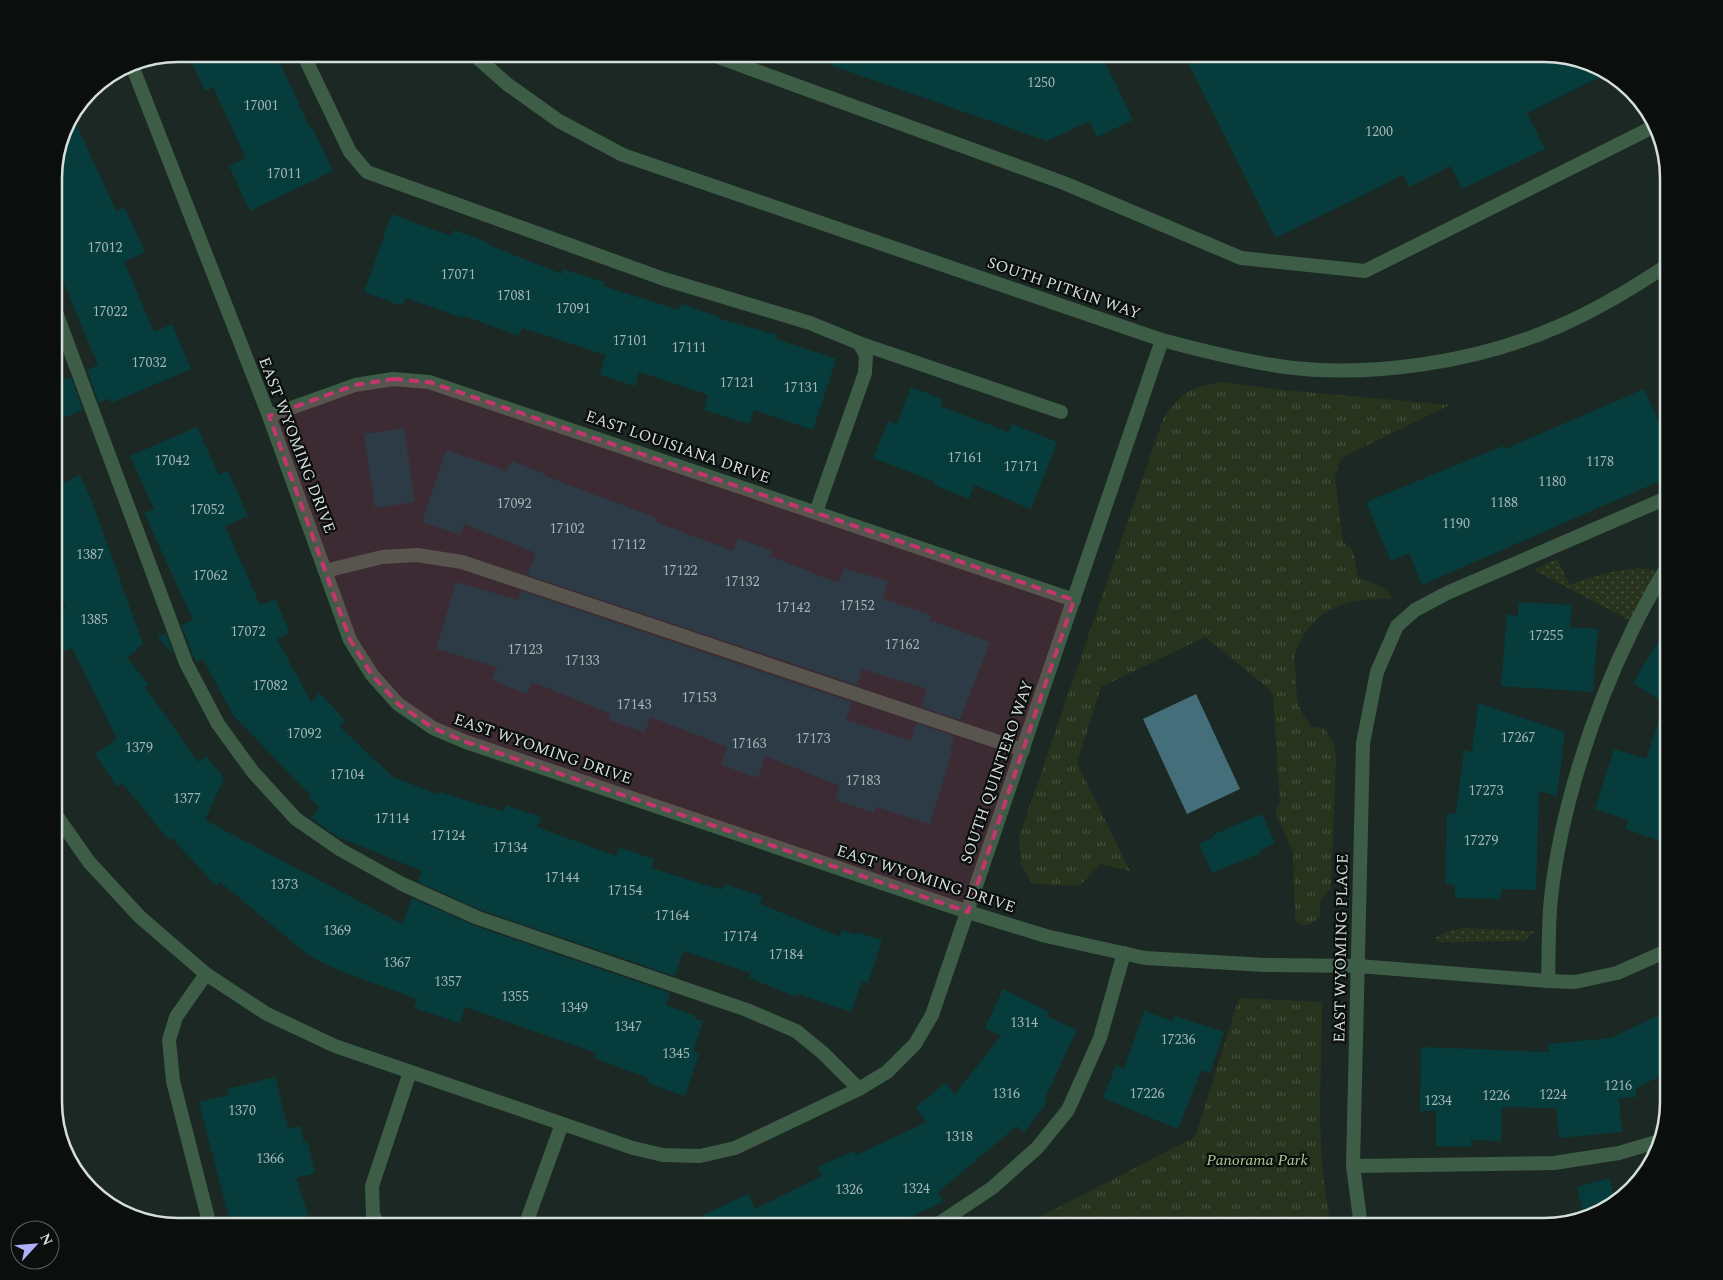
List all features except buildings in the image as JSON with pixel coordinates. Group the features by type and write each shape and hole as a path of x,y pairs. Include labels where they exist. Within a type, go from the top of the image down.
{"street":[{"path":"307,63 350,152 367,172 664,278 810,323 859,343 1061,412"},
{"name":"SOUTH PITKIN WAY","path":"483,63 507,84 559,121 623,155 1162,340 1219,356 1286,367 1355,370 1424,364 1491,350 1556,328 1617,298 1660,270"},
{"path":"734,63 1064,183 1241,258 1365,271 1650,129"},
{"name":"EAST WYOMING DRIVE","path":"134,71 269,416 350,640 372,675 398,704 433,728 466,742 968,912 1046,936 1145,958 1265,965 1358,966 1575,982 1617,973 1660,954"},
{"path":"63,331 186,663 218,724 253,772 296,819 341,850 402,884 478,918 747,1010 796,1031 823,1053 859,1090"},
{"name":"SOUTH QUINTERO WAY","path":"63,825 89,862 128,905 206,974 267,1014 335,1046 633,1148 663,1155 700,1156 735,1148 859,1090 887,1072 915,1044 932,1015 1162,340"},
{"path":"816,512 865,374 866,355 859,343"},
{"name":"EAST LOUISIANA DRIVE","path":"269,416 355,384 393,379 430,382 1074,600"},
{"name":"EAST WYOMING PLACE","path":"1360,1218 1353,1166 1364,744 1377,672 1396,626 1415,610 1447,593 1660,501"},
{"path":"325,571 382,557 417,554 462,562 1023,750"},
{"path":"1548,981 1551,898 1563,830 1581,762 1603,698 1630,633 1660,579"},
{"path":"947,1218 992,1188 1037,1148 1068,1110 1100,1038 1124,953"},
{"path":"206,974 176,1018 170,1040 173,1082 208,1218"},
{"path":"375,1218 372,1186 410,1072"},
{"path":"528,1218 562,1124"},
{"path":"1353,1166 1554,1163 1619,1153 1653,1143"}],"highlighted area":[{"path":"393,379 429,382 1074,600 968,912 466,742 433,728 398,704 372,675 350,640 269,416 355,385"}],"green space":[{"path":"1220,382 1273,389 1450,405 1341,458 1335,477 1343,542 1353,551 1358,577 1382,587 1393,599 1362,600 1334,608 1321,616 1311,626 1295,654 1297,701 1311,727 1324,728 1334,744 1336,758 1331,889 1320,900 1320,917 1309,925 1301,925 1295,920 1293,853 1275,811 1280,803 1273,696 1269,689 1205,637 1101,687 1077,763 1130,871 1101,864 1079,886 1032,884 1021,864 1019,837 1163,419 1181,397 1193,389"},
{"path":"1557,559 1570,585 1589,578 1625,570 1648,569 1657,571 1629,620 1534,570"},
{"path":"1463,928 1535,931 1524,941 1438,942 1435,938 1448,931"},
{"name":"Panorama Park","path":"1239,998 1322,1002 1321,1144 1326,1200 1330,1218 1038,1218 1195,1137"}],"water":[{"path":"1196,694 1240,789 1187,814 1143,719"}]}
